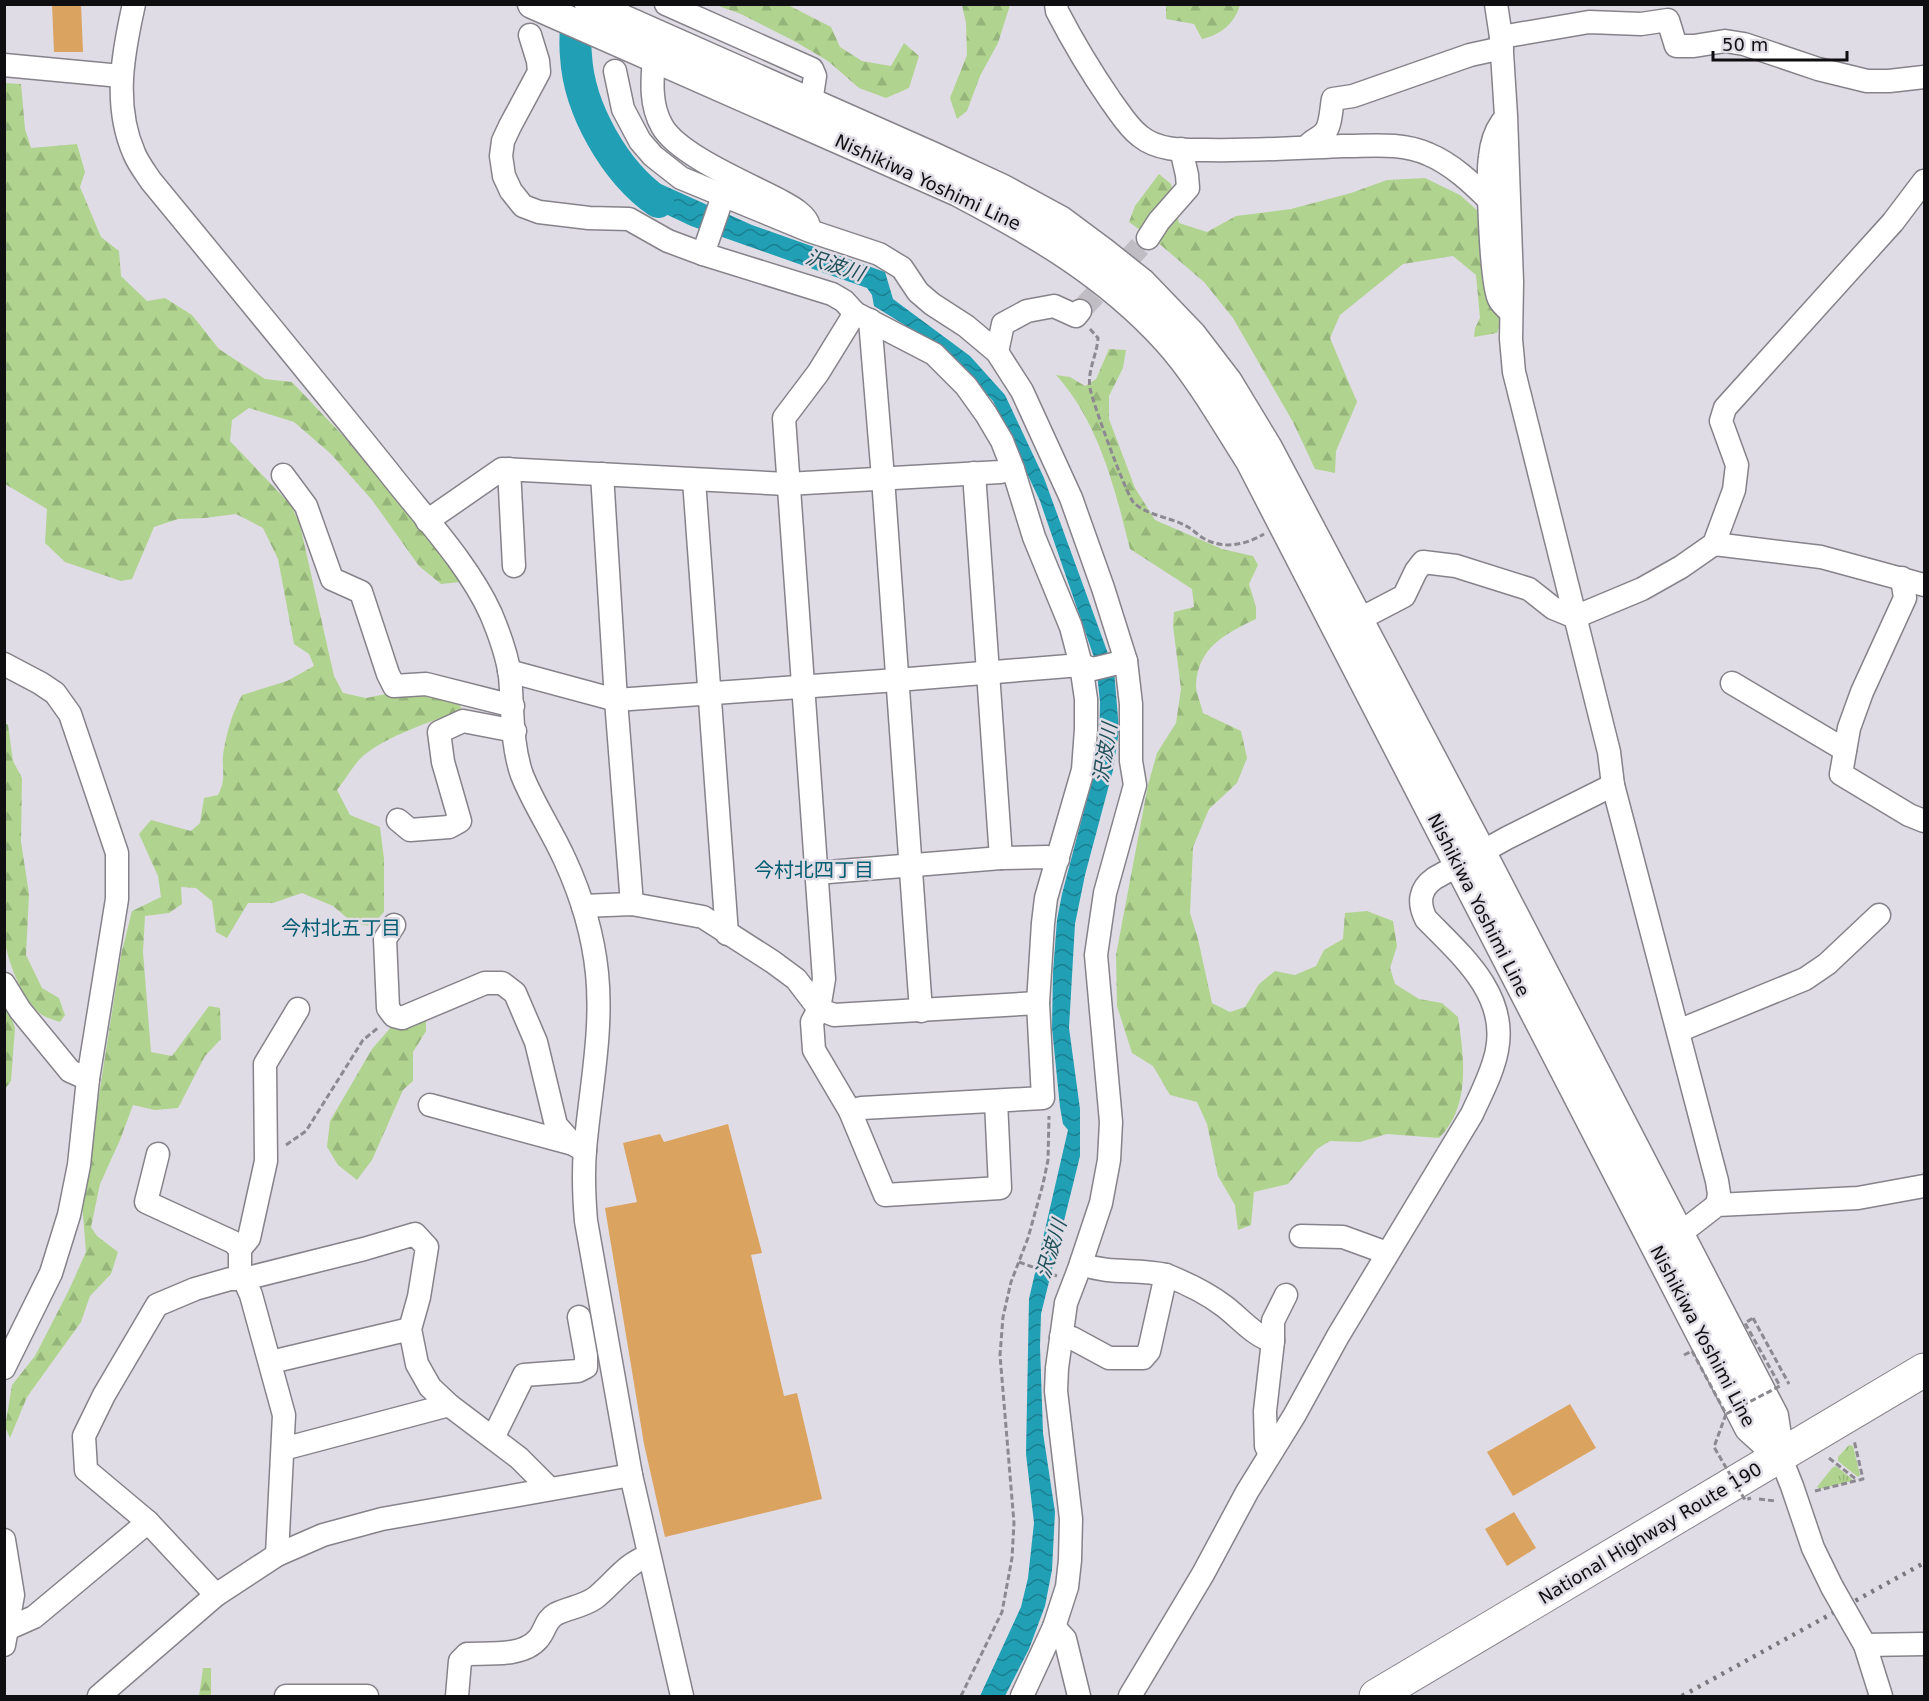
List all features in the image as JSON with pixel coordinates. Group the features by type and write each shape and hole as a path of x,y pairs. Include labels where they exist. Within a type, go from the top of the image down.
{"highway":[{"name":"National Highway Route 190","path":"1376,1696 1924,1370"}],"main road":[{"name":"Nishikiwa Yoshimi Line","path":"540,8 597,17 811,102 934,157 1022,200 1060,220 1103,252 1142,283 1192,335 1228,382 1268,448 1358,620 1470,859 1749,1428 1780,1456"},
{"name":"Nishikiwa Yoshimi Line","path":"597,17 654,58 958,192 1019,224 1078,260 1132,305 1168,341 1209,396 1251,461 1283,524 1681,1233 1774,1416 1780,1456"}],"street":[{"path":"134,4 122,76 121,99 134,153 151,181 301,362 461,564 489,610 501,638 509,671 520,768 525,783 564,859 583,906 593,947 597,975 597,1040 579,1148 589,1240 631,1475 682,1696"},
{"path":"666,4 812,69 815,76 811,102"},
{"path":"1056,4 1075,47 1126,123 1141,137 1162,147 1235,151 1385,145 1412,148 1429,154 1453,169 1472,183 1490,201"},
{"path":"1496,4 1502,42 1506,116 1511,339 1515,372 1609,752 1613,784 1717,1181 1719,1194 1717,1205"},
{"path":"1307,147 1311,141 1327,131 1333,99 1353,96 1502,42 1590,22 1641,24 1668,20 1676,46 1694,46 1725,41 1744,44 1818,69 1867,81 1924,77"},
{"path":"530,35 539,72 503,141 501,156 504,176 511,192 523,206 539,212 590,218 629,219 668,241 832,294 863,316 934,354 966,386 1002,441 1034,537 1087,667 1083,770 1046,898 1044,914 1038,1003 1043,1098 862,1108 850,1111"},
{"path":"654,58 652,88 655,107 662,127 688,151 788,205 808,219 810,231"},
{"path":"4,66 122,76"},
{"path":"615,71 623,109 640,141 653,156 681,178 722,199 879,254 902,268 918,292 932,304 972,331 997,352 1022,391 1071,498 1103,588 1123,662 1131,704 1131,761 1135,785 1105,893 1096,955 1111,1122 1109,1160 1101,1203 1074,1272 1061,1337 1056,1391 1071,1520 1067,1587 1054,1627 1022,1696"},
{"path":"1506,116 1497,129 1490,157 1490,201 1494,282 1498,298 1512,314"},
{"path":"1148,238 1159,221 1188,188 1181,149"},
{"path":"1358,620 1404,596 1423,562 1456,566 1528,589 1553,608 1575,617 1642,590 1714,544 1734,490 1737,465 1720,421 1725,408 1893,222 1924,181"},
{"path":"704,252 722,199"},
{"path":"997,352 1003,324 1027,310 1054,306 1078,314"},
{"path":"863,316 883,478 921,1011"},
{"path":"863,316 784,418 824,979 819,1009 812,1022 813,1050 850,1111 885,1195 1000,1188 996,1101"},
{"path":"427,521 502,469 787,484 1000,472 1013,469"},
{"path":"509,469 514,566"},
{"path":"974,473 1001,858"},
{"path":"602,474 632,904"},
{"path":"283,476 306,506 332,579 361,592 394,686 426,684 513,706"},
{"path":"694,480 727,933"},
{"path":"1714,544 1821,557 1924,585"},
{"path":"1902,578 1905,598 1862,692 1849,728 1841,774 1909,815 1924,821"},
{"path":"509,671 616,700 987,672 1087,667 1123,662"},
{"path":"4,664 55,693 70,714 117,853 117,898 88,1079 79,1165 69,1215 51,1273 4,1368"},
{"path":"1732,683 1845,750"},
{"path":"398,819 410,830 449,827 460,821 443,762 439,732 463,721 515,731"},
{"path":"1130,1696 1203,1574 1247,1492 1387,1253 1472,1114 1497,1052 1500,1031 1496,1011 1489,994 1467,959 1426,919 1420,905 1422,893 1429,882 1507,838 1613,784"},
{"path":"816,873 1001,858 1047,856 1058,859"},
{"path":"583,906 632,904 703,917 773,962 795,979 819,1009 834,1015 1038,1003"},
{"path":"1678,1031 1805,978 1827,964 1879,915"},
{"path":"394,925 386,939 388,1008 394,1016 402,1018 485,983 502,983 515,993 536,1042 556,1125 579,1148"},
{"path":"4,984 20,1010 70,1071 88,1079"},
{"path":"277,1555 284,1415 251,1295 240,1270 240,1250 249,1239 266,1161 265,1064 298,1009"},
{"path":"430,1105 579,1148"},
{"path":"158,1154 146,1202 233,1242 240,1250"},
{"path":"1681,1233 1717,1205 1858,1198 1924,1186"},
{"path":"216,1595 148,1522 86,1470 84,1436 104,1395 157,1305 195,1289 364,1249 415,1234 427,1247 419,1297 410,1329 417,1364 430,1387 449,1405 519,1458 550,1489"},
{"path":"1301,1236 1342,1237 1387,1253"},
{"path":"1074,1272 1166,1275 1222,1304 1263,1338 1273,1341"},
{"path":"1061,1337 1072,1338 1109,1358 1143,1358 1149,1351 1166,1275"},
{"path":"1270,1454 1266,1446 1265,1411 1273,1321 1286,1295"},
{"path":"493,1438 524,1375 578,1371 586,1367 579,1317"},
{"path":"271,1362 410,1329"},
{"path":"283,1449 449,1405"},
{"path":"1780,1456 1813,1548 1865,1645 1881,1696"},
{"path":"99,1696 216,1595 277,1555 322,1535 382,1520 631,1475"},
{"path":"6,1637 34,1617 148,1522"},
{"path":"4,1540 13,1595 6,1637"},
{"path":"457,1696 460,1661 467,1654 511,1652 532,1645 540,1637 546,1621 556,1614 593,1599 637,1559 649,1556"},
{"path":"1054,1627 1065,1639 1079,1696"},
{"path":"1865,1645 1924,1644"},
{"path":"286,1696 367,1696"}],"path":[{"path":"1078,314 1098,338 1097,351 1090,370 1090,387 1132,502 1145,510 1189,527 1204,539 1227,545 1248,543 1283,524"},
{"path":"266,1161 306,1131 363,1040 394,1016"},
{"path":"961,1696 1002,1612 1012,1558 1014,1523 1000,1355 1003,1317 1011,1282 1031,1228 1048,1160 1048,1106 1043,1098"},
{"path":"1019,1262 1074,1272"},
{"path":"1775,1501 1751,1498 1745,1500 1714,1447 1726,1414 1780,1386 1745,1323 1753,1318 1789,1384"},
{"path":"1684,1354 1692,1351 1726,1414"},
{"path":"1813,1485 1816,1492 1863,1479 1856,1444 1851,1433"},
{"path":"1829,1458 1857,1480"}],"green space":[{"path":"1166,4 1240,5 1231,23 1216,34 1202,39 1194,24 1166,19"},
{"path":"716,5 788,5 831,27 840,47 862,61 891,66 904,43 919,56 909,88 886,98 859,88 828,61 796,42 741,14"},
{"path":"962,5 1010,5 998,43 980,76 967,111 957,119 950,98 967,55 966,23"},
{"path":"4,83 21,84 25,129 31,148 77,144 85,172 80,187 101,237 119,251 121,276 147,301 165,298 192,315 219,349 265,379 292,382 366,460 431,536 460,582 441,584 419,566 372,500 331,454 294,422 249,408 232,420 230,441 291,505 300,525 334,676 343,693 366,698 396,692 414,692 458,702 463,711 411,729 372,749 359,760 337,790 350,815 380,827 384,859 384,912 371,926 353,923 333,906 302,893 273,903 248,903 227,938 216,932 212,901 196,888 181,887 182,904 169,913 145,916 143,952 151,1052 172,1056 209,1006 220,1008 221,1039 205,1056 178,1108 155,1110 133,1105 100,1184 91,1227 97,1236 118,1252 111,1274 90,1296 81,1322 27,1397 10,1438 5,1427 12,1385 35,1356 86,1252 82,1203 121,955 132,911 161,897 158,876 139,834 151,820 191,831 200,823 204,798 218,795 221,788 227,735 242,695 287,681 314,666 309,654 294,644 278,559 263,528 236,514 178,519 154,527 132,579 121,581 65,562 45,543 47,509 5,484"},
{"path":"1159,174 1171,184 1179,223 1207,232 1236,216 1291,209 1351,193 1387,180 1425,178 1460,195 1480,213 1494,302 1501,321 1497,333 1474,337 1480,318 1476,275 1453,256 1403,264 1340,315 1330,338 1357,402 1336,451 1335,473 1315,469 1293,422 1233,318 1204,282 1162,246 1129,222 1135,206"},
{"path":"1109,349 1126,350 1123,368 1109,396 1109,419 1135,488 1155,520 1222,549 1253,556 1258,565 1249,584 1256,607 1256,619 1215,643 1202,661 1196,685 1203,713 1241,731 1247,758 1237,783 1209,809 1193,847 1190,913 1212,1003 1230,1012 1245,1007 1259,984 1275,971 1295,975 1316,966 1324,950 1343,939 1345,913 1367,911 1393,921 1397,946 1390,968 1395,984 1419,999 1442,1003 1458,1017 1463,1065 1461,1096 1449,1125 1439,1138 1387,1134 1360,1142 1330,1141 1317,1149 1288,1184 1254,1192 1251,1225 1238,1230 1235,1205 1218,1176 1207,1124 1197,1102 1170,1095 1153,1066 1132,1053 1117,1006 1116,955 1148,785 1157,753 1176,723 1181,689 1173,626 1174,612 1194,607 1192,589 1130,549 1104,457 1084,414 1056,375 1070,377 1085,386 1096,379"},
{"path":"4,722 8,725 13,761 22,778 21,842 29,894 26,955 42,988 59,998 65,1015 60,1022 42,1015 28,1000 14,972 5,943"},
{"path":"4,998 15,1028 11,1081 5,1089"},
{"path":"426,1016 426,1031 413,1052 413,1081 403,1090 372,1160 357,1180 338,1165 327,1147 330,1121 372,1049 392,1026"},
{"path":"1849,1445 1853,1446 1860,1475 1858,1477 1838,1461 1838,1457"},
{"path":"1836,1466 1852,1481 1820,1489 1817,1487 1832,1468"},
{"path":"203,1668 211,1668 211,1696 199,1696"}],"water":[{"path":"627,174 654,181 752,225 885,272 893,299 970,356 1005,395 1044,478 1114,670 1119,730 1113,770 1085,875 1075,924 1069,1028 1080,1109 1080,1156 1041,1314 1043,1433 1055,1512 1052,1570 1045,1606 1029,1649 1005,1696 980,1696 1021,1607 1028,1578 1034,1523 1026,1454 1029,1299 1068,1130 1063,1124 1060,1107 1052,1028 1053,972 1057,920 1062,894 1099,753 1100,702 1096,663 1040,501 993,401 967,372 908,327 874,306 872,295 867,288 691,226 657,210"}],"building":[{"path":"52,4 81,4 83,52 54,52"},
{"path":"728,1124 762,1253 751,1255 784,1396 797,1393 822,1499 665,1537 644,1444 605,1208 637,1202 623,1143 660,1134 664,1142"},
{"path":"1570,1404 1596,1448 1513,1496 1487,1452"},
{"path":"1514,1512 1536,1548 1507,1566 1485,1529"}],"waterway":[{"name":"沢波川","path":"577,4 576,56 584,97 592,118 602,138 627,174 658,202"}],"tunnel":[{"path":"1080,311 1148,238"}],"railway":[{"path":"1682,1696 1924,1563"}],"district":[{"name":"今村北四丁目","path":"814,870"},
{"name":"今村北五丁目","path":"341,928"}]}
